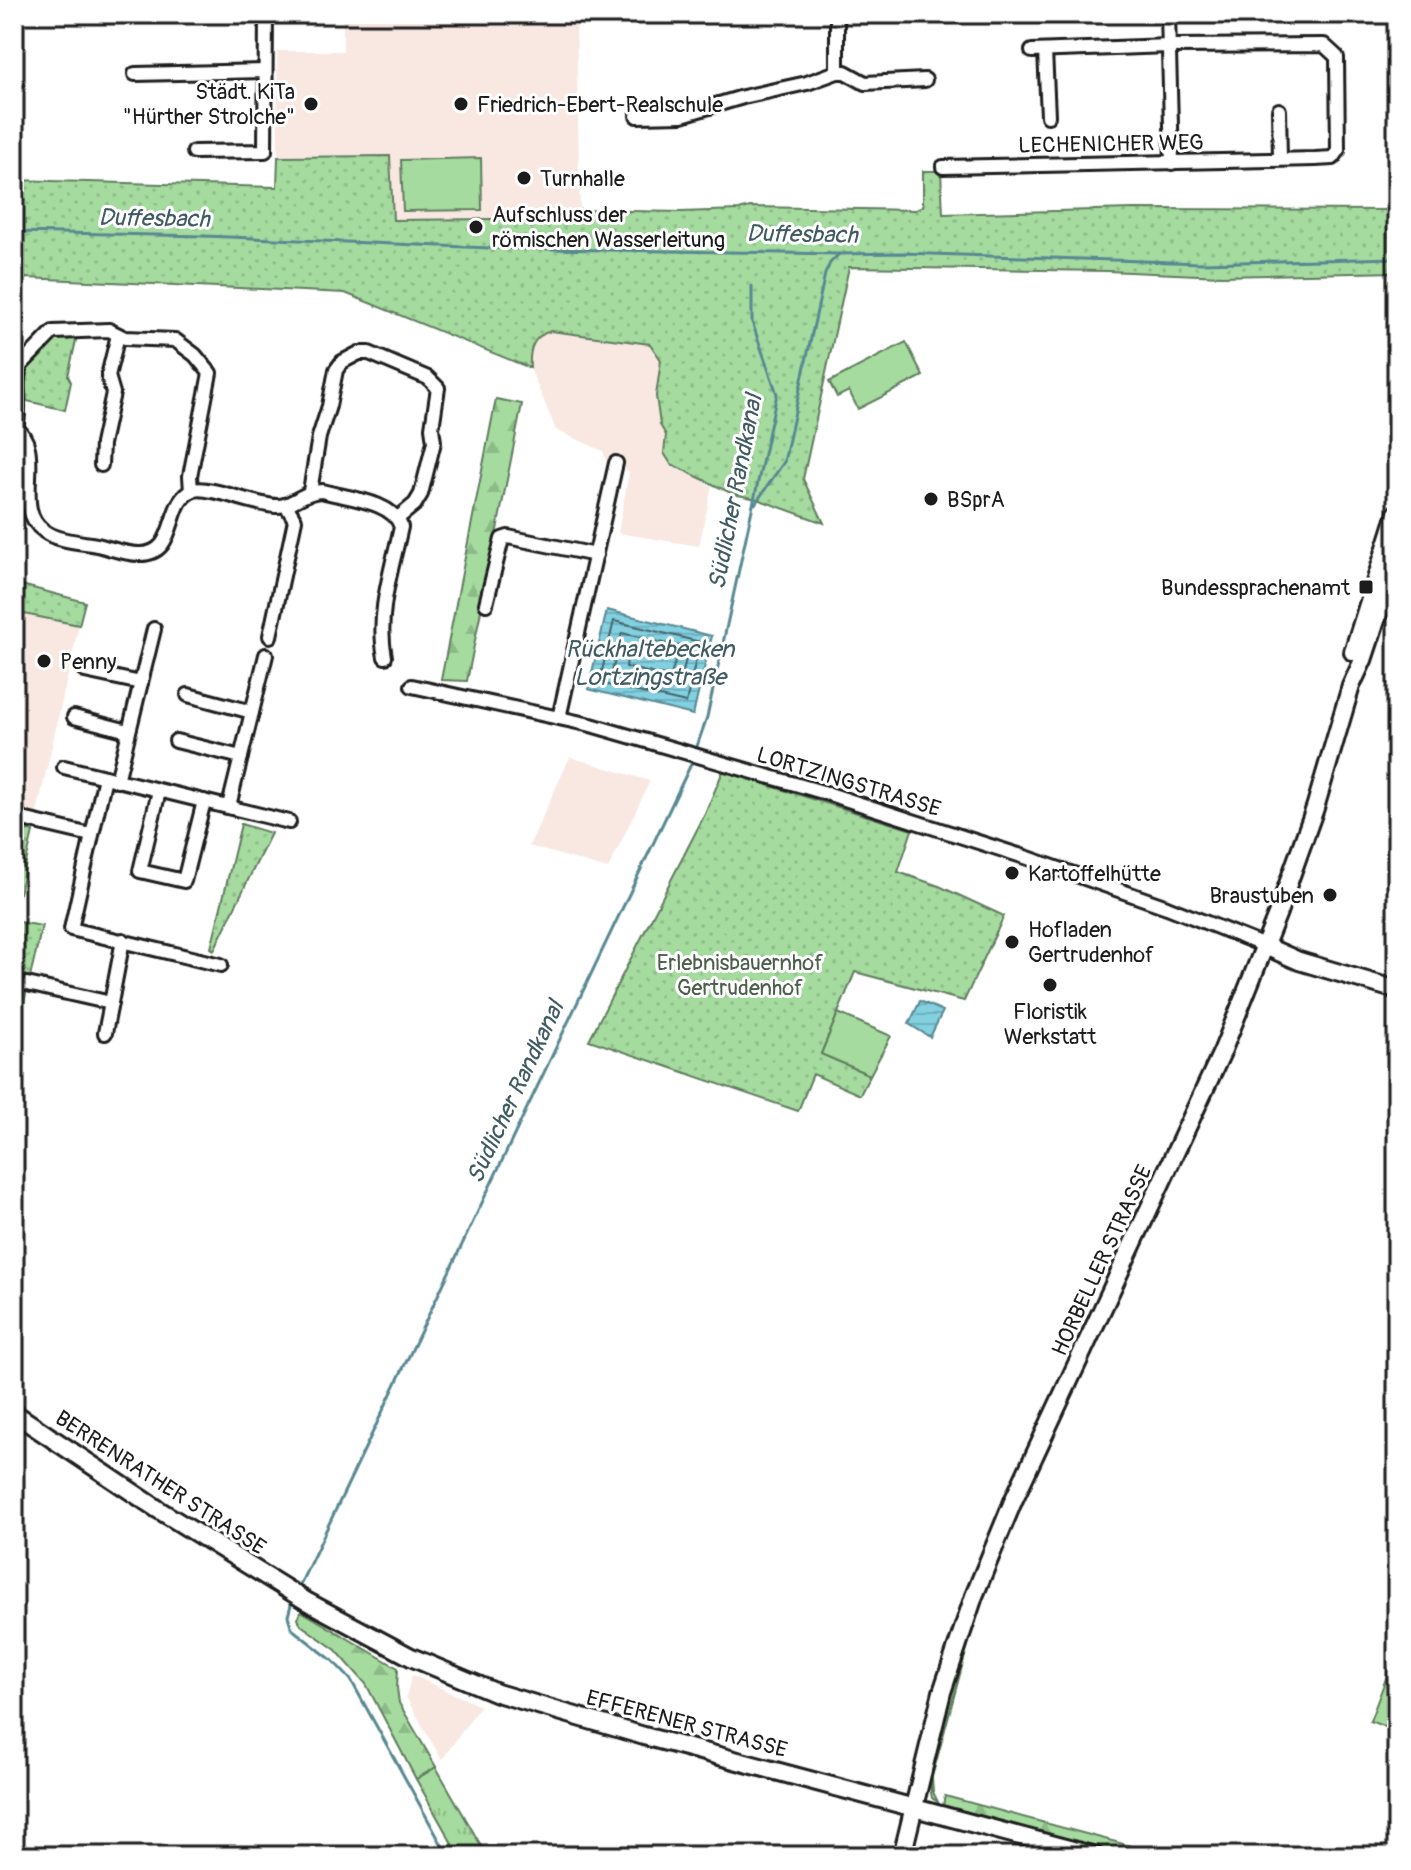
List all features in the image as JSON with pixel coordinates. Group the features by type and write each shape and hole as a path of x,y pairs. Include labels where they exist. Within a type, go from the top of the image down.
{"street":[{"path":"194,152 265,151 266,14"},
{"path":"837,14 837,72"},
{"path":"1168,14 1172,163"},
{"name":"LECHENICHER WEG","path":"943,167 1333,158 1338,151 1337,57 1324,45 1169,46"},
{"path":"1048,116 1038,51 1169,46"},
{"path":"135,74 265,71"},
{"path":"637,116 682,115 807,83 837,72 845,72 865,83 925,80"},
{"path":"1279,110 1280,158"},
{"path":"191,491 190,476 210,373 195,355 175,340 118,335 109,330 60,330 47,336 19,371 20,408 15,427 24,435 28,446 29,500 33,518 48,534 139,554 150,552 170,534 183,496 198,488 278,507 310,491 322,491 389,509 398,518 401,527 383,612 381,639 385,657"},
{"path":"101,465 102,444 113,393 108,376 118,335"},
{"path":"310,491 314,455 336,370 350,357 369,353 428,378 438,388 432,428 434,442 421,494 415,504 398,518"},
{"path":"559,718 616,463"},
{"path":"270,636 295,520 286,505"},
{"name":"HORBELLER STRASSE","path":"1351,686 1352,658 1397,513"},
{"path":"486,604 502,539 508,537 596,555"},
{"name":"HORBELLER STRASSE","path":"902,1856 942,1692 974,1596 1014,1499 1222,1052 1265,946 1315,808 1351,686 1363,660 1397,557"},
{"path":"154,629 128,731 91,835 71,929 221,965"},
{"path":"229,806 266,655"},
{"path":"85,671 141,683"},
{"name":"LORTZINGSTRASSE","path":"412,686 559,718 826,793 1028,858 1167,907 1265,946"},
{"path":"188,695 252,712"},
{"path":"74,717 128,731"},
{"path":"176,741 241,757"},
{"path":"64,767 289,822"},
{"path":"159,791 140,871 184,881 204,801"},
{"path":"14,817 91,835"},
{"path":"105,1033 123,940"},
{"path":"1265,946 1299,961 1397,990"},
{"path":"27,984 111,1003"},
{"name":"BERRENRATHER STRASSE","path":"14,1413 159,1510 285,1587"},
{"name":"EFFERENER STRASSE","path":"285,1587 411,1657 497,1693 644,1736 1095,1856"}],"shaded area":[{"name":"Friedrich-Ebert-Realschule","path":"343,14 576,14 580,218 392,220 390,156 278,157 277,51 343,51"},
{"path":"551,331 650,344 661,360 656,396 660,424 666,435 664,453 672,464 712,486 699,546 618,533 629,472 606,460 603,451 556,430 530,368 529,357 535,339 541,333"},
{"path":"14,612 79,625 37,812 34,813 14,809"},
{"path":"570,757 650,781 608,869 529,846"},
{"path":"412,1675 480,1706 442,1760 406,1697"}],"green space":[{"path":"390,156 393,220 579,218 580,210 681,212 750,207 916,210 923,206 923,171 941,171 943,214 1134,209 1397,210 1397,272 1221,276 849,267 803,479 824,523 757,499 733,494 671,464 664,453 666,435 660,425 656,396 661,360 650,344 551,331 540,336 533,345 530,368 345,293 26,278 14,290 14,180 277,187 278,157"},
{"path":"481,158 482,210 403,211 401,160"},
{"path":"59,336 77,336 68,376 71,382 65,410 27,401 24,372 51,340"},
{"path":"906,342 923,376 858,409 849,391 837,397 829,382"},
{"path":"496,399 522,404 467,681 441,680"},
{"path":"14,583 85,602 79,625 14,612"},
{"name":"Erlebnisbauernhof Gertrudenhof","path":"723,771 912,830 898,872 939,886 1004,916 964,1001 855,972 821,1054 870,1075 860,1095 813,1074 798,1111 589,1040 705,814"},
{"path":"241,824 271,833 214,950 211,948"},
{"path":"14,826 33,832 14,916"},
{"path":"14,921 42,926 16,1036 14,1035"},
{"path":"838,1013 891,1036 870,1075 821,1054"},
{"path":"978,1608 932,1777 933,1792 938,1802 932,1798 931,1782 933,1761 954,1677 974,1610"},
{"path":"301,1611 398,1668 399,1703 436,1767 416,1779 366,1684 336,1650 301,1625 298,1619"},
{"path":"1397,1649 1397,1732 1370,1721"},
{"path":"436,1767 487,1856 459,1856 416,1779"},
{"path":"945,1796 1168,1856 1119,1856 943,1805"}],"water":[{"name":"Rückhaltebecken Lortzingstraße","path":"607,610 712,636 693,715 588,689"},
{"path":"920,1001 943,1011 930,1037 909,1024"}],"waterway":[{"name":"Duffesbach","path":"14,232 489,248 902,253 1202,263 1397,258"},
{"path":"755,504 784,462 825,274 839,254"},
{"name":"Südlicher Randkanal","path":"695,752 707,717 777,394 752,322 752,286"},
{"name":"Südlicher Randkanal","path":"297,1591 693,760"},
{"name":"Südlicher Randkanal","path":"292,1601 288,1616 292,1629 333,1661 351,1680 448,1856"}],"place":[{"name":"Städt. KiTa \"Hürther Strolche\"","path":"311,104"},
{"name":"Friedrich-Ebert-Realschule","path":"461,104"},
{"name":"Turnhalle","path":"524,178"},
{"name":"Aufschluss der römischen Wasserleitung","path":"476,227"},
{"name":"BSprA","path":"931,499"},
{"name":"Bundessprachenamt","path":"1366,587"},
{"name":"Penny","path":"44,661"},
{"name":"Kartoffelhütte","path":"1012,873"},
{"name":"Braustuben","path":"1330,895"},
{"name":"Hofladen Gertrudenhof","path":"1012,942"},
{"name":"Floristik Werkstatt","path":"1050,985"}]}
